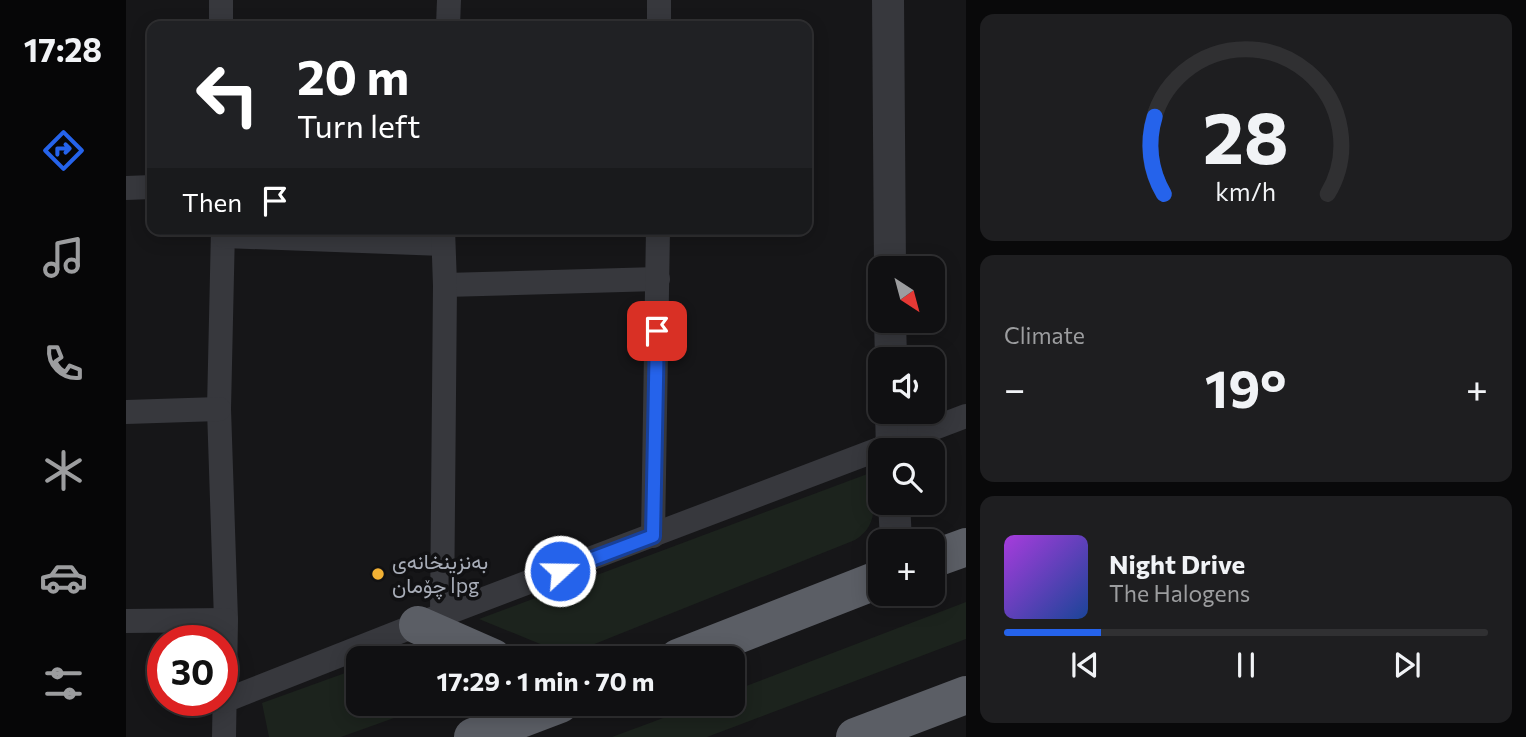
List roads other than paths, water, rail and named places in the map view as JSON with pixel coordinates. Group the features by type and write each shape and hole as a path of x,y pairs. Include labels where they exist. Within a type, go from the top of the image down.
{"highway":[{"path":"945,555 966,547"},
{"path":"709,646 868,584"},
{"path":"430,620 473,646"},
{"path":"862,736 966,695"},
{"path":"473,737 528,716"}],"street":[{"path":"221,0 221,21"},
{"path":"448,21 449,0"},
{"path":"659,0 659,21"},
{"path":"888,0 890,256"},
{"path":"126,188 147,187"},
{"path":"224,235 219,409 226,625"},
{"path":"388,235 443,236 445,285 430,620"},
{"path":"653,536 658,235"},
{"path":"445,285 658,279"},
{"path":"126,412 219,409"},
{"path":"913,438 966,416"},
{"path":"238,695 430,620 868,456"},
{"path":"126,621 226,620"},
{"path":"224,716 224,737"}],"place":[{"name":"بەنزینخانەی چۆمان lpg","path":"378,574"}]}
